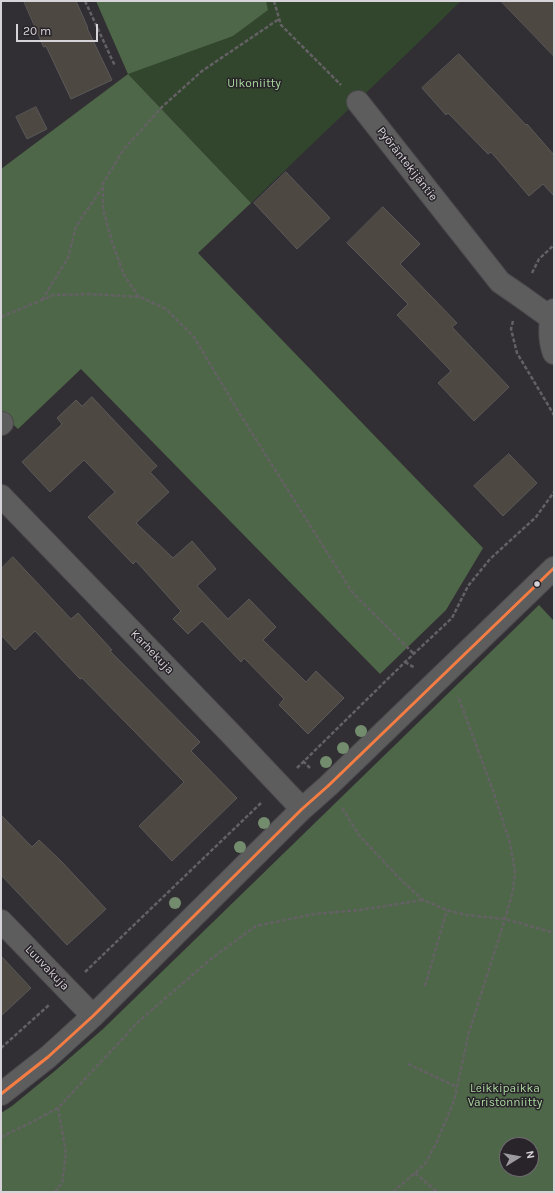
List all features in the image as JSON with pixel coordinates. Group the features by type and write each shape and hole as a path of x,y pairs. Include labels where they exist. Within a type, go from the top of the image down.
{"street":[{"name":"Pyöräntekijäntie","path":"358,102 500,282 552,314"},
{"path":"552,314 551,346 554,352"},
{"name":"Karhekuja","path":"1,496 302,808"},
{"path":"1,1094 48,1057 93,1016 302,808 328,786 554,568"},
{"name":"Luuvakuja","path":"1,921 93,1016"}],"path":[{"path":"85,1 115,66"},
{"path":"274,1 281,25 358,102"},
{"path":"140,297 124,275 112,242 103,209 102,183 124,148 162,107 202,71 279,19"},
{"path":"42,300 68,258 76,226 103,187"},
{"path":"1,317 54,295 90,294 140,297 166,310 194,337 238,411 352,592 414,654"},
{"path":"392,1192 425,1164 436,1144 454,1101 469,1032 505,919 515,872 510,843 492,788 458,696 438,680 405,662"},
{"path":"304,761 328,786 359,835 400,879 423,900 447,910 466,915 505,919 554,934"},
{"path":"1,1137 58,1108 139,1021 212,958 256,926 314,914 360,910 423,900"},
{"path":"425,986 447,910"},
{"path":"408,1064 457,1087"},
{"path":"55,1192 62,1183 66,1153 58,1108"},
{"path":"414,1173 437,1192"}],"green space":[{"name":"Ulkoniitty","path":"96,1 461,1 251,203 128,74"},
{"path":"96,1 266,1 268,10 233,36 128,74"},
{"path":"128,74 251,203 198,253 483,548 446,610 380,674 81,369 18,429 1,413 1,169"},
{"name":"Leikkipaikka Varistonniitty","path":"539,605 554,621 554,1192 1,1192 1,1113 12,1106 103,1029"}],"building":[{"path":"24,1 76,1 112,80 71,99 46,46 44,47"},
{"path":"501,1 554,1 554,56"},
{"path":"459,54 526,125 527,124 554,155 554,196 543,184 529,196 491,152 488,154 448,113 446,115 422,88"},
{"path":"36,107 47,129 27,139 16,117"},
{"path":"286,172 330,218 297,249 254,203"},
{"path":"383,207 420,244 400,264 457,323 452,327 509,387 474,421 438,383 451,371 397,315 408,304 347,243"},
{"path":"92,397 157,466 150,472 169,492 136,523 173,558 192,541 216,569 197,586 228,619 249,599 276,627 263,640 306,682 316,671 344,698 308,734 279,705 284,699 244,658 241,662 202,621 188,634 173,619 181,611 136,561 133,564 88,517 115,492 84,460 50,492 22,462 62,424 57,418 76,400 82,406"},
{"path":"509,454 537,483 503,516 474,486"},
{"path":"13,557 71,619 78,613 112,650 110,651 200,742 191,751 237,798 172,861 139,826 184,782 82,678 80,679 35,631 15,650 1,635 1,569"},
{"path":"1,815 32,847 39,840 106,909 67,945 1,875"},
{"path":"1,956 31,988 1,1016"}],"transit line":[{"path":"1,1094 48,1057 93,1016 302,809 328,786 554,568"}]}
